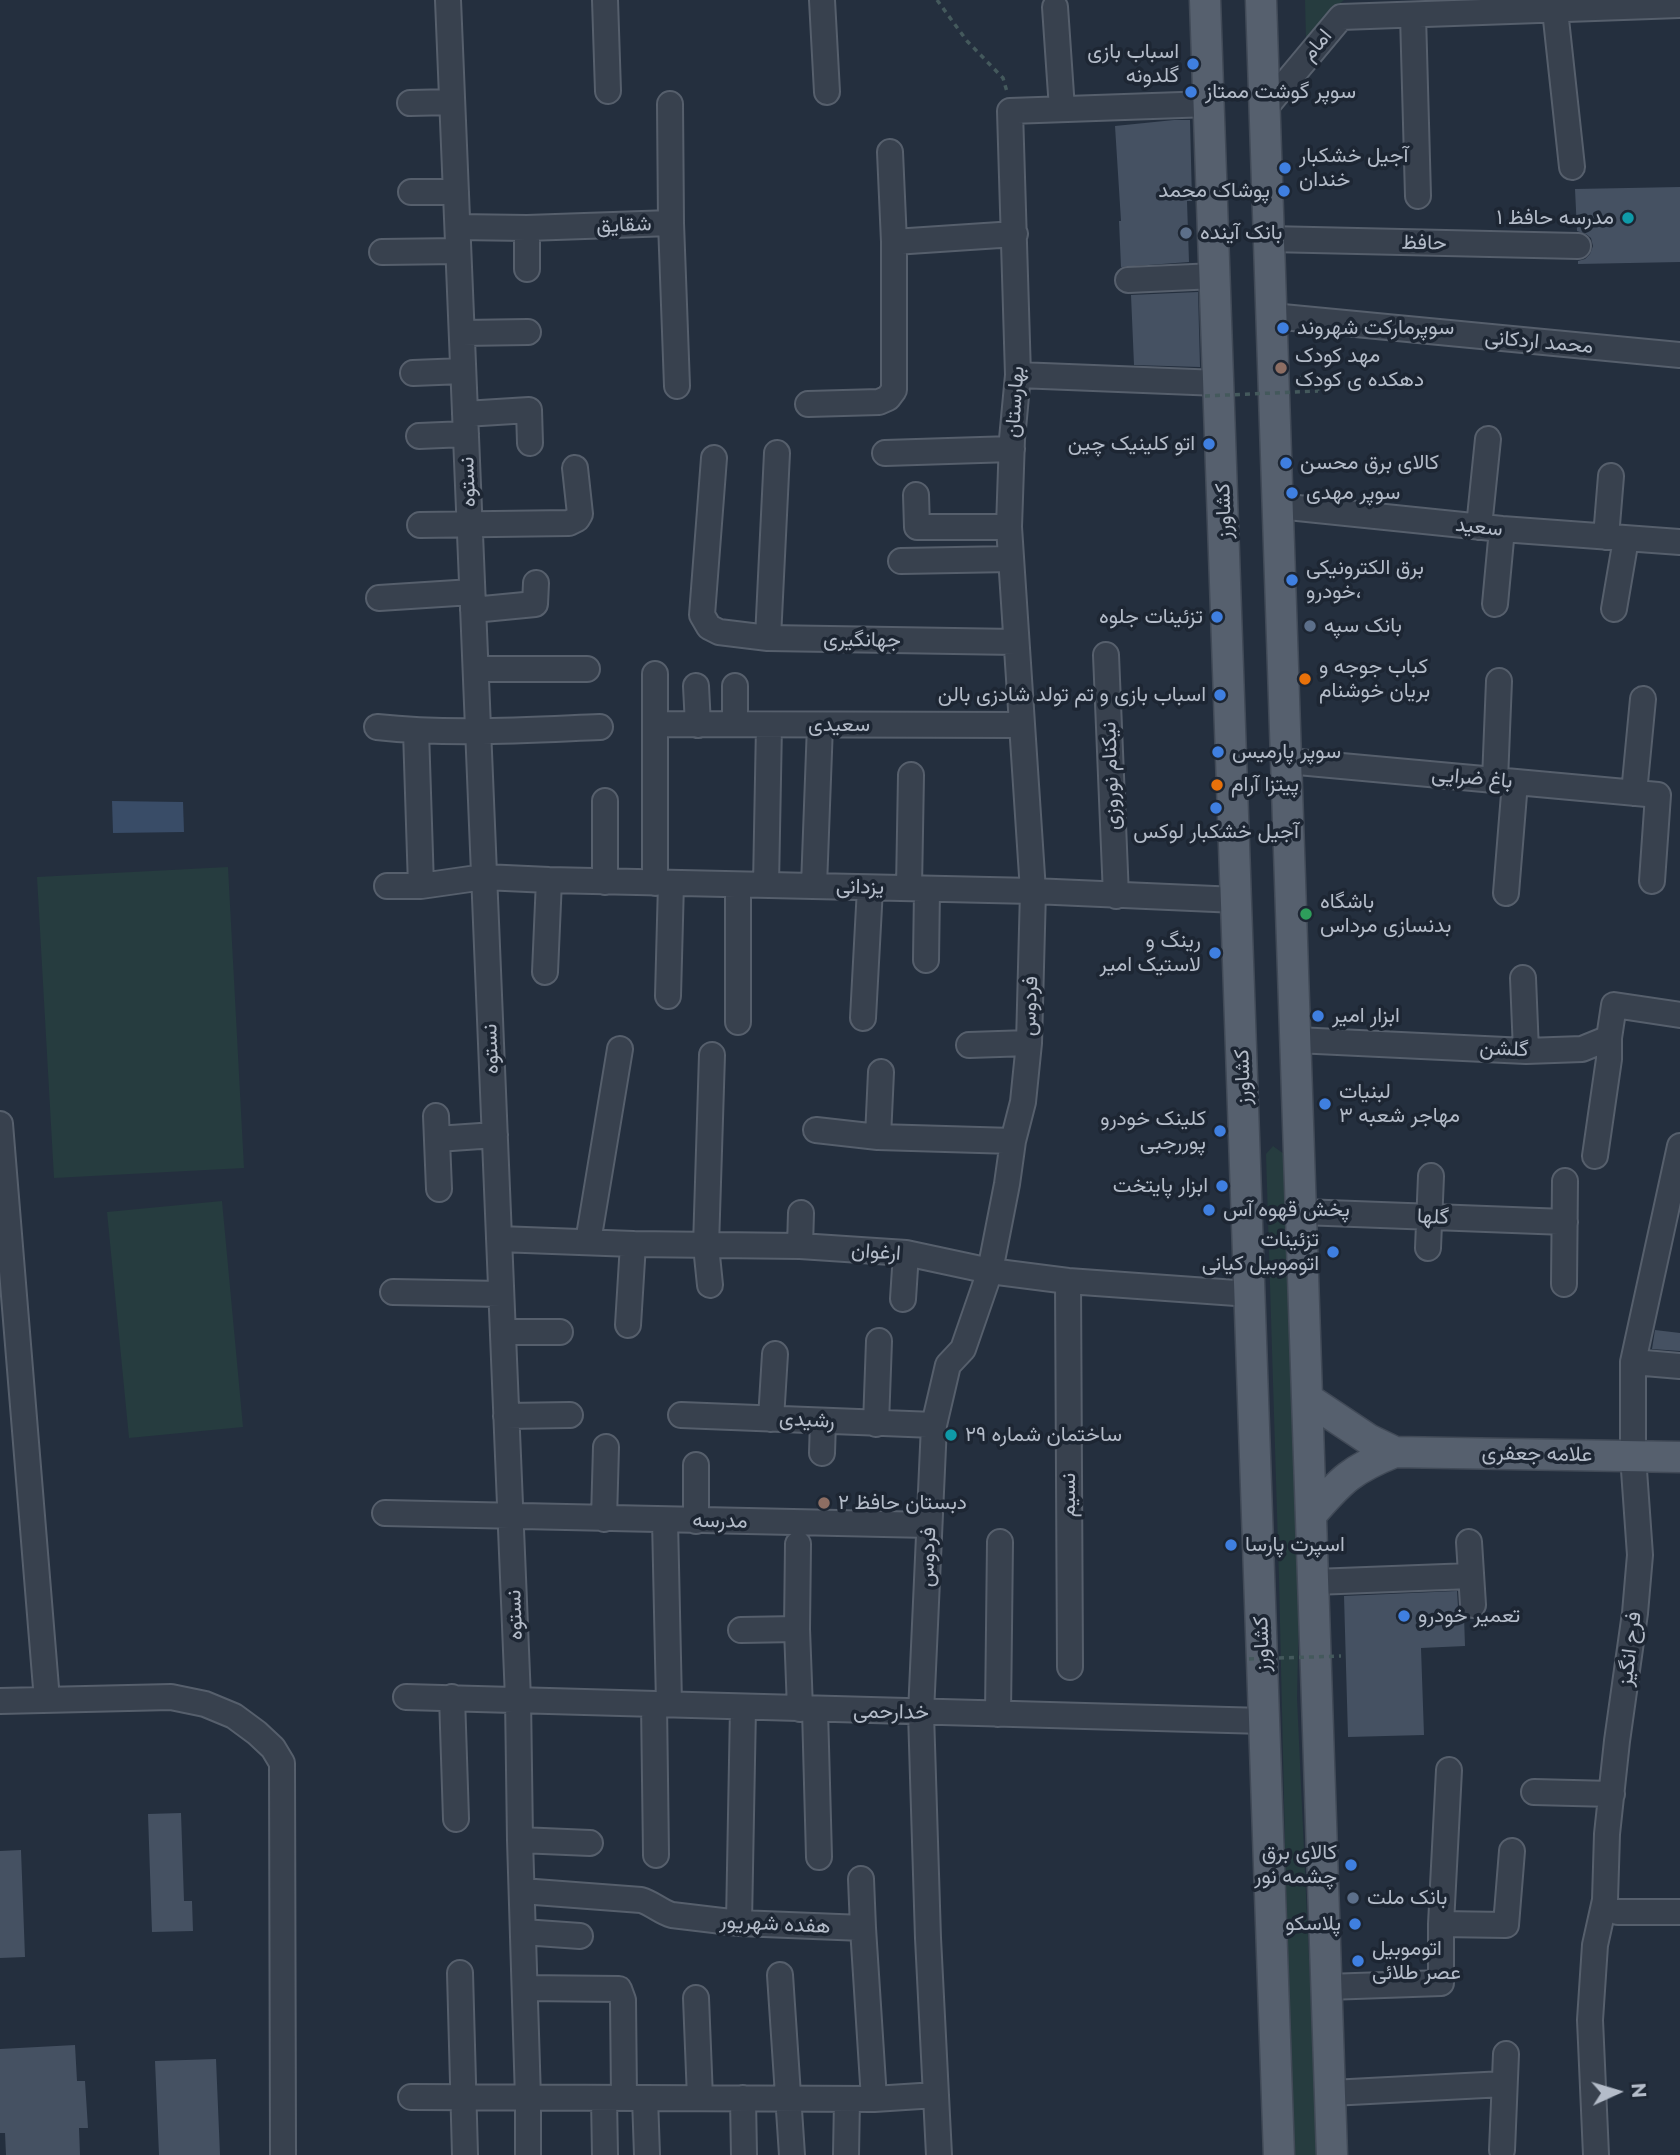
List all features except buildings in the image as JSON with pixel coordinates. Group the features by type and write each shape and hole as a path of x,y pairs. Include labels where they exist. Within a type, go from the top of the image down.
{"main road":[{"name":"کشاورز","path":"1205,0 1216,276 1212,389 1237,901 1279,2155"},
{"path":"1261,0 1332,2155"},
{"name":"علامه جعفری","path":"1308,1399 1368,1439 1395,1452 1680,1457"},
{"name":"علامه جعفری","path":"1311,1515 1353,1471 1395,1452"}],"street":[{"name":"نستوه","path":"448,0 518,1699 528,2155"},
{"path":"605,0 608,91"},
{"path":"822,0 827,92"},
{"name":"امام","path":"1265,108 1341,17 1413,15 1503,6 1555,10 1680,5"},
{"path":"1055,7 1062,109"},
{"path":"1555,10 1572,167"},
{"path":"1413,15 1418,196"},
{"path":"410,103 453,102"},
{"name":"شقایق","path":"382,252 527,228 671,223 670,104"},
{"name":"بهارستان","path":"1034,891 1009,527 1018,375 1010,111 1210,104"},
{"path":"808,404 879,402 888,398 894,390 894,242 890,152"},
{"path":"411,192 456,192"},
{"path":"671,223 677,386"},
{"path":"527,228 527,269"},
{"path":"894,242 1015,234"},
{"name":"حافظ","path":"1269,239 1578,246"},
{"path":"1128,280 1216,276"},
{"name":"محمد اردکانی","path":"1272,316 1680,355"},
{"path":"462,333 528,332"},
{"path":"413,373 464,371"},
{"path":"1018,375 1212,389"},
{"path":"419,436 529,410 530,443"},
{"path":"1488,439 1495,604"},
{"path":"885,453 1012,449"},
{"path":"768,639 777,453"},
{"name":"جهانگیری","path":"713,458 702,615 709,627 719,632 768,639 1016,642"},
{"path":"421,525 569,523 577,519 579,514 575,468"},
{"path":"1611,476 1616,538 1614,609"},
{"path":"916,495 917,527 1009,527"},
{"name":"سعید","path":"1278,506 1490,528 1680,542"},
{"path":"901,561 1011,559"},
{"path":"379,597 535,604 536,583"},
{"name":"نیکنام نوروزی","path":"1106,655 1116,896"},
{"path":"475,669 587,669"},
{"path":"655,674 668,996"},
{"path":"1499,681 1505,781 1506,893"},
{"path":"696,686 698,724"},
{"path":"735,686 735,724"},
{"path":"1643,699 1652,881"},
{"name":"سعیدی","path":"656,724 1021,725"},
{"path":"766,885 769,724"},
{"path":"814,886 820,724"},
{"path":"377,727 416,731 478,731 600,727"},
{"path":"416,731 421,886"},
{"name":"باغ ضرایی","path":"1287,761 1646,794"},
{"path":"911,775 918,888 926,960"},
{"path":"605,801 605,882"},
{"name":"یزدانی","path":"387,886 421,886 484,877 1034,891 1237,901"},
{"path":"545,972 549,880"},
{"path":"738,885 738,1022"},
{"path":"863,1018 870,887"},
{"name":"فردوس","path":"939,2155 928,1938 921,1713 933,1425 948,1365 963,1349 990,1271 1013,1141 1023,1102 1029,1042 1034,891"},
{"path":"1523,978 1526,1051"},
{"path":"1595,1156 1614,1006 1680,1015"},
{"name":"گلشن","path":"1296,1040 1526,1051 1582,1049 1609,1038"},
{"path":"968,1045 1029,1042"},
{"path":"588,1242 620,1049"},
{"path":"710,1285 706,1246 712,1055"},
{"path":"878,1137 881,1072"},
{"path":"0,1124 47,1700"},
{"path":"439,1189 437,1128 495,1135"},
{"path":"816,1130 878,1137 1013,1141"},
{"path":"1608,2155 1603,2027 1609,1960 1618,1912 1625,1792 1654,1588 1641,1456 1644,1379 1640,1362 1680,1146"},
{"path":"1428,1248 1431,1176"},
{"path":"1564,1284 1565,1181"},
{"path":"1640,1362 1677,1228 1680,1202"},
{"name":"گلها","path":"1301,1212 1565,1222"},
{"path":"800,1246 801,1213"},
{"name":"ارغوان","path":"499,1239 706,1246 800,1246 906,1253 990,1271 1068,1281 1250,1294"},
{"path":"628,1325 633,1244"},
{"path":"903,1299 906,1253"},
{"name":"نسیم","path":"1068,1281 1070,1667"},
{"path":"393,1292 501,1294"},
{"path":"503,1332 560,1332"},
{"path":"876,1424 879,1341"},
{"path":"771,1419 775,1354"},
{"path":"1640,1362 1680,1363"},
{"path":"506,1416 570,1415"},
{"name":"رشیدی","path":"681,1415 933,1425"},
{"path":"822,1452 823,1421"},
{"path":"604,1518 606,1447"},
{"name":"فرح انگیز","path":"1596,2155 1590,2020 1595,1945 1605,1900 1607,1834 1635,1613 1640,1555 1641,1456"},
{"path":"696,1465 696,1521"},
{"name":"مدرسه","path":"384,1513 929,1525"},
{"path":"656,1855 665,1520"},
{"path":"998,1714 1000,1542"},
{"path":"1469,1542 1473,1605"},
{"path":"798,1544 797,1629 808,1709 818,1857"},
{"path":"1314,1582 1471,1576"},
{"path":"741,1630 797,1629"},
{"path":"0,1701 171,1697 205,1704 234,1716 273,1748 282,1763 283,2155"},
{"name":"خدارحمی","path":"405,1697 1264,1721"},
{"path":"452,1697 456,1819"},
{"path":"739,1923 743,1707"},
{"path":"1327,1987 1441,1983 1441,1924 1449,1770"},
{"path":"1535,1792 1612,1794"},
{"path":"520,1840 590,1843"},
{"path":"1441,1924 1506,1925 1512,1852"},
{"path":"861,1879 874,2099"},
{"name":"هفده شهریور","path":"522,1891 640,1900 672,1915 739,1923 863,1928"},
{"path":"1618,1912 1680,1912"},
{"path":"523,1932 580,1937"},
{"path":"460,1973 465,2155"},
{"path":"780,1975 792,2155"},
{"path":"525,1988 619,1989 623,2000 625,2098 647,2155"},
{"path":"696,1998 700,2098"},
{"path":"1502,2150 1506,2054"},
{"path":"1331,2093 1504,2084"},
{"path":"411,2097 874,2099 936,2095"},
{"path":"605,2155 625,2098"},
{"path":"743,2098 744,2155"},
{"path":"846,2155 847,2099"}],"path":[{"path":"937,0 1006,85"},
{"path":"1212,389 1318,391 1313,376"},
{"path":"1249,1659 1341,1656"}],"green space":[{"path":"1305,0 1344,0 1306,39"},
{"path":"228,867 244,1168 54,1178 37,877"},
{"path":"1273,1146 1284,1154 1293,1313 1299,1610 1297,1698 1318,2155 1292,2155 1266,1154"},
{"path":"222,1201 243,1427 129,1438 107,1212"}],"water":[{"path":"112,801 183,802 184,832 113,833"}],"place":[{"name":"اسباب بازی گلدونه","path":"1193,64"},
{"name":"سوپر گوشت ممتاز","path":"1191,92"},
{"name":"آجیل خشکبار خندان","path":"1285,168"},
{"name":"پوشاک محمد","path":"1284,191"},
{"name":"مدرسه حافظ ۱","path":"1628,218"},
{"name":"بانک آینده","path":"1186,233"},
{"name":"سوپرمارکت شهروند","path":"1283,328"},
{"name":"مهد کودک دهکده ی کودک","path":"1281,368"},
{"name":"اتو کلینیک چین","path":"1209,444"},
{"name":"کالای برق محسن","path":"1286,463"},
{"name":"سوپر مهدی","path":"1292,493"},
{"name":"برق الکترونیکی خودرو،","path":"1292,580"},
{"name":"تزئینات جلوه","path":"1217,617"},
{"name":"بانک سپه","path":"1310,626"},
{"name":"کباب جوجه و بریان خوشنام","path":"1305,679"},
{"name":"اسباب بازی و تم تولد شادزی بالن","path":"1220,695"},
{"name":"سوپر پارمیس","path":"1218,752"},
{"name":"پیتزا آرام","path":"1217,785"},
{"name":"آجیل خشکبار لوکس","path":"1216,808"},
{"name":"باشگاه بدنسازی مرداس","path":"1306,914"},
{"name":"رینگ و لاستیک امیر","path":"1215,953"},
{"name":"ابزار امیر","path":"1318,1016"},
{"name":"لبنیات مهاجر شعبه ۳","path":"1325,1104"},
{"name":"کلینک خودرو پوررجبی","path":"1220,1131"},
{"name":"ابزار پایتخت","path":"1222,1186"},
{"name":"پخش قهوه آس","path":"1209,1210"},
{"name":"تزئینات اتوموبیل کیانی","path":"1333,1252"},
{"name":"ساختمان شماره ۲۹","path":"951,1435"},
{"name":"دبستان حافظ ۲","path":"824,1503"},
{"name":"اسپرت پارسا","path":"1231,1545"},
{"name":"تعمیر خودرو","path":"1404,1616"},
{"name":"کالای برق چشمه نور","path":"1351,1865"},
{"name":"بانک ملت","path":"1353,1898"},
{"name":"پلاسکو","path":"1355,1924"},
{"name":"اتوموبیل عصر طلائی","path":"1358,1961"}]}
